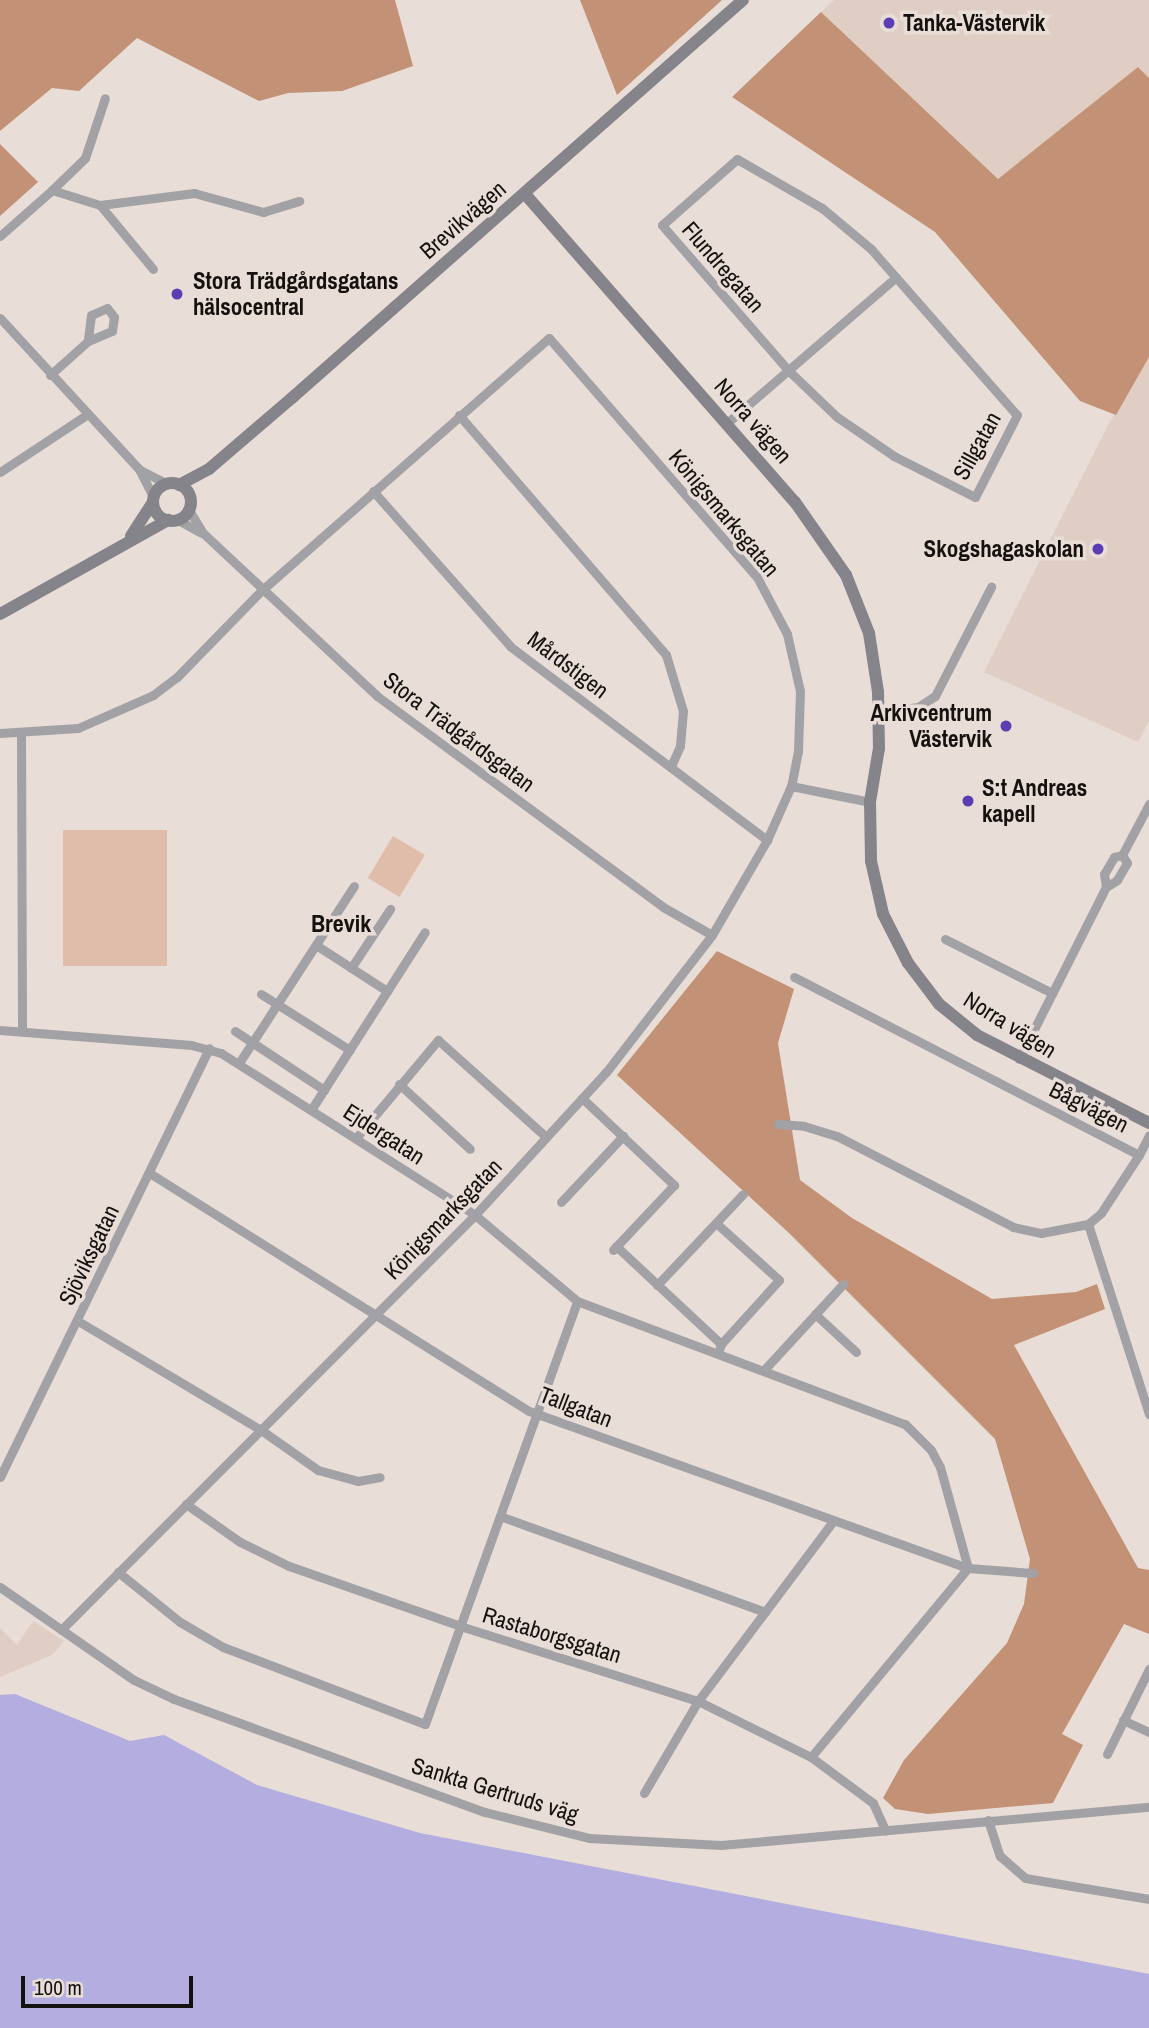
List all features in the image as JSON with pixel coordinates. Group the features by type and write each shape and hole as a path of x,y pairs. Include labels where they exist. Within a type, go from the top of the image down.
{"street":[{"name":"Brevikvägen","path":"154,500 174,484 209,469 743,0"},
{"path":"0,236 85,158 104,98"},
{"name":"Flundregatan","path":"788,370 662,225 737,159 822,208 896,277"},
{"path":"52,190 100,205 194,193 263,212 299,201"},
{"name":"Norra vägen","path":"525,194 813,523 846,575 869,634 880,713 870,802 875,888 894,940 939,1004 977,1035 1149,1124"},
{"path":"100,205 153,269"},
{"path":"727,423 896,277"},
{"name":"Sillgatan","path":"788,370 864,438 975,497 1017,415 896,277"},
{"path":"0,318 86,415 139,469 154,500 157,513 173,520"},
{"name":"Königsmarksgatan","path":"61,1630 474,1215 582,1098 712,935 767,840 791,786 798,751 800,691 776,608 757,577 548,338 460,415"},
{"path":"50,375 88,341"},
{"path":"0,472 86,415"},
{"path":"0,733 78,728 142,702 177,677 262,590 460,415 666,655 683,711 680,746 671,766"},
{"path":"139,469 174,484 190,505"},
{"name":"Brevikvägen","path":"173,520 190,505 209,469"},
{"name":"Mårdstigen","path":"373,491 511,648 767,840"},
{"path":"127,541 154,500"},
{"name":"Stora Trädgårdsgatan","path":"190,505 203,533"},
{"path":"0,614 127,541 173,520"},
{"name":"Stora Trädgårdsgatan","path":"173,520 203,533 377,696 663,907 712,935"},
{"path":"880,713 918,707 934,696 991,587"},
{"path":"21,733 22,1031"},
{"path":"791,786 870,802"},
{"path":"1106,887 1104,874 1114,857 1122,855 1149,804"},
{"path":"1019,1059 1106,887 1117,880 1127,863 1122,855"},
{"path":"239,1063 354,886"},
{"path":"351,968 390,909"},
{"path":"311,1110 425,932"},
{"path":"945,939 1052,993"},
{"path":"316,945 387,991"},
{"name":"Bågvägen","path":"778,1124 804,1126 837,1136 1020,1230 1056,1232 1088,1223 1111,1202 1139,1154 794,977"},
{"path":"261,994 350,1049"},
{"name":"Ejdergatan","path":"0,1030 209,1048 239,1063 474,1215 577,1301 719,1349 764,1370 885,1415 919,1436 940,1467 968,1568"},
{"path":"235,1031 324,1090"},
{"path":"355,1138 438,1040 546,1137"},
{"name":"Sjöviksgatan","path":"0,1477 150,1174 209,1048"},
{"path":"399,1084 470,1149"},
{"name":"Ejdergatan","path":"582,1098 674,1185 615,1248 657,1285 719,1349"},
{"path":"1139,1154 1149,1135"},
{"path":"561,1202 623,1136"},
{"name":"Tallgatan","path":"150,1174 536,1414 968,1568 1033,1573"},
{"path":"657,1285 743,1194"},
{"path":"716,1223 779,1280 719,1349"},
{"path":"1088,1223 1149,1414"},
{"path":"764,1370 843,1283"},
{"path":"118,1572 180,1622 223,1647 425,1724 577,1301"},
{"path":"815,1314 856,1352"},
{"path":"78,1321 261,1430 318,1470 358,1481 380,1477"},
{"name":"Rastaborgsgatan","path":"186,1504 263,1555 460,1626 698,1701 811,1757 873,1803 885,1830"},
{"path":"500,1516 765,1612"},
{"path":"645,1793 698,1701 833,1521"},
{"path":"811,1757 968,1568"},
{"name":"Sankta Gertruds väg","path":"0,1587 134,1680 174,1699 537,1828 589,1838 684,1847 1149,1807"},
{"path":"1107,1754 1149,1669"},
{"path":"1124,1720 1149,1732"},
{"path":"988,1821 1000,1856 1025,1878 1149,1899"}],"shaded area":[{"path":"0,0 395,0 413,66 342,91 288,93 259,101 137,38 79,91 52,88 0,131"},
{"path":"580,0 722,0 617,95"},
{"path":"834,0 1149,0 1149,78 1138,67 998,179 821,12"},
{"path":"821,12 998,179 1138,67 1149,78 1149,357 1116,415 1080,401 935,232 732,97"},
{"path":"0,144 38,182 0,216"},
{"name":"Skogshagaskolan","path":"1149,357 1149,721 1138,742 984,672 1108,425"},
{"path":"63,830 167,830 167,966 63,966"},
{"path":"393,836 425,855 399,897 368,878"},
{"path":"717,951 794,989 778,1043 800,1180 852,1218 992,1299 1076,1292 1097,1284 1105,1309 1014,1345 1138,1568 1149,1570 1149,1634 1124,1624 1062,1734 1083,1745 1053,1803 928,1814 895,1809 883,1798 904,1760 1007,1643 1024,1604 1030,1559 995,1439 789,1233 617,1075"},
{"path":"33,1621 64,1641 52,1655 0,1677 0,1628 17,1645"},
{"path":"15,1694 130,1741 164,1735 257,1785 420,1833 1149,1974 1149,2028 0,2028 0,1695"}],"place":[{"name":"Tanka-Västervik","path":"889,23"},
{"name":"Stora Trädgårdsgatans hälsocentral","path":"177,294"},
{"name":"Skogshagaskolan","path":"1098,549"},
{"name":"Arkivcentrum Västervik","path":"1006,726"},
{"name":"S:t Andreas kapell","path":"968,801"}],"district":[{"name":"Brevik","path":"341,924"}]}
